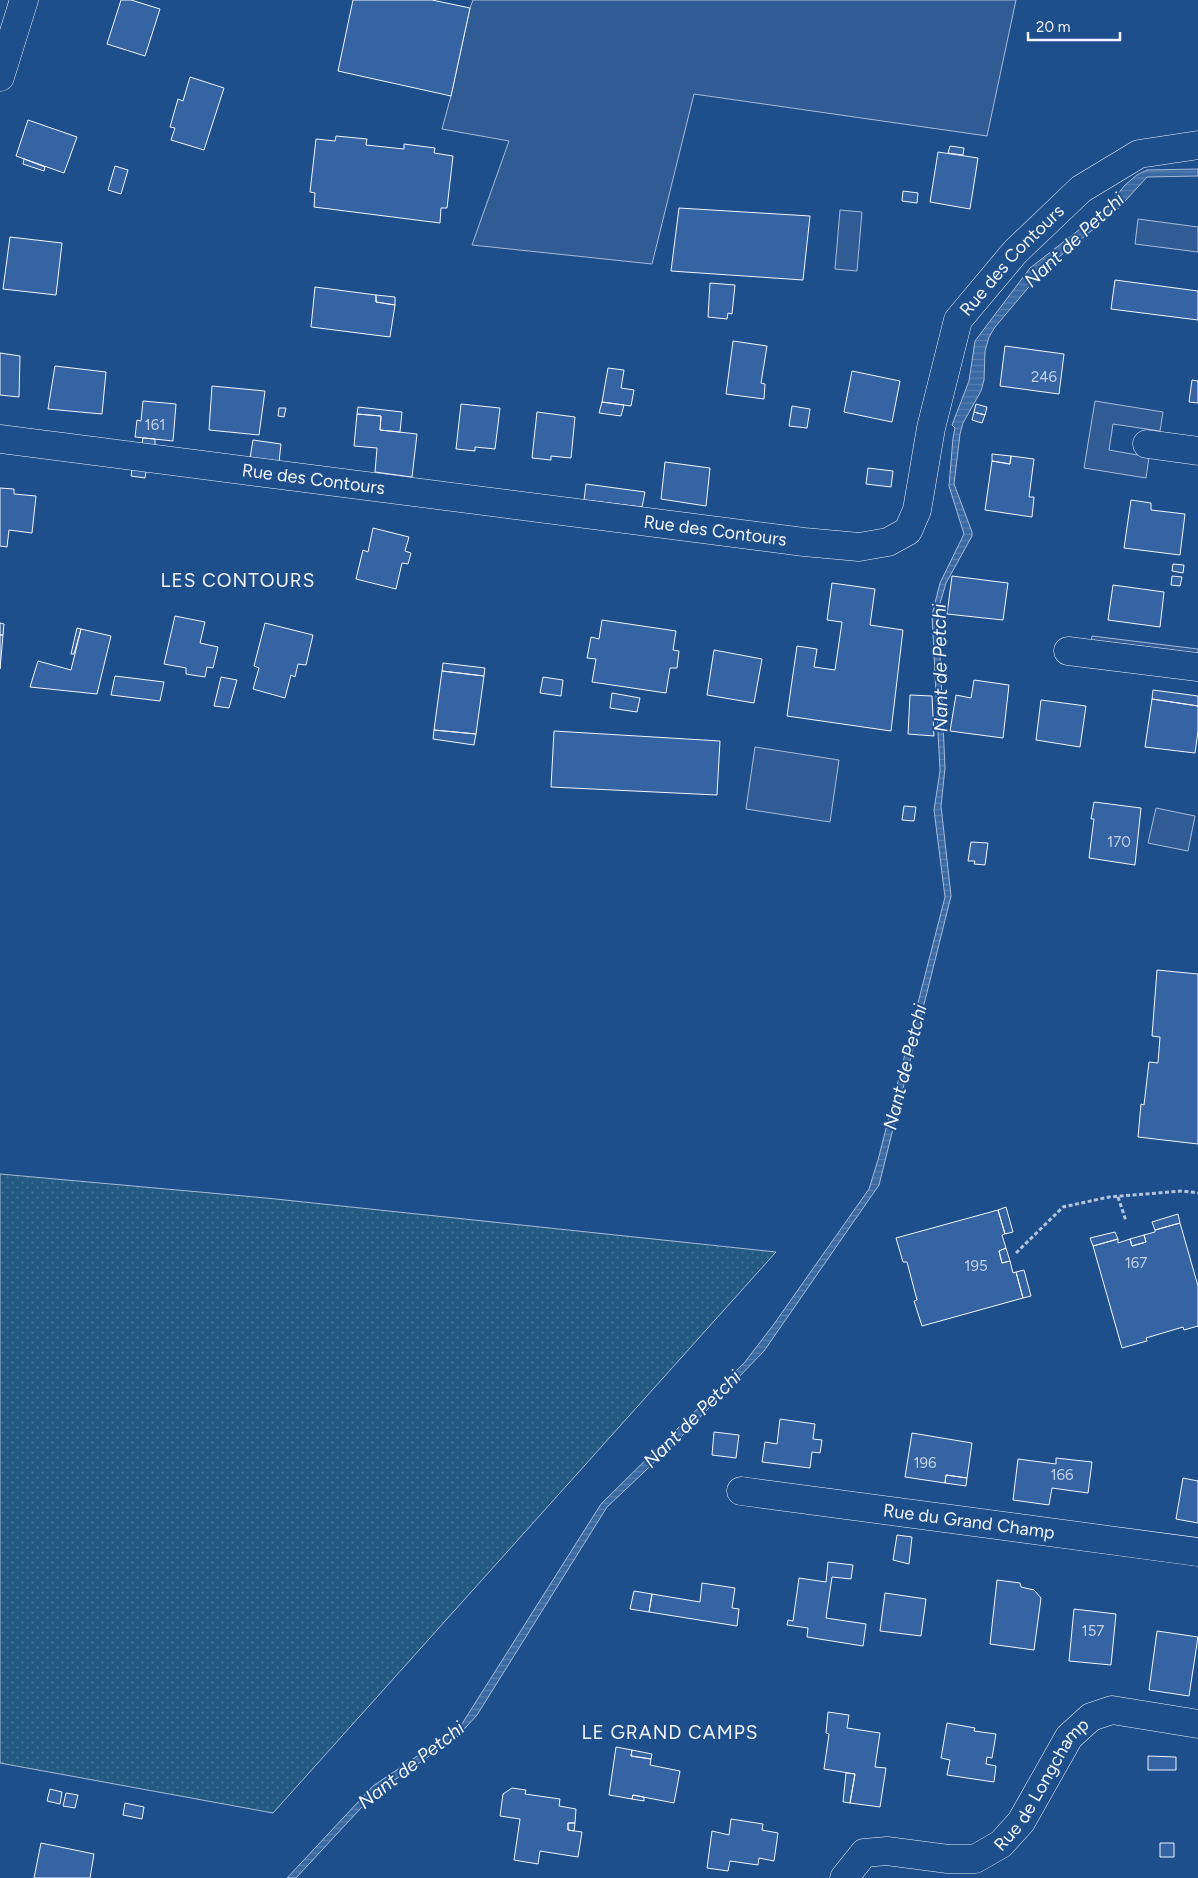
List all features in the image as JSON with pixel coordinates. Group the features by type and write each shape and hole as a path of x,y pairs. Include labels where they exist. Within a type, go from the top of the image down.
{"street":[{"path":"0,77 24,0"},
{"name":"Rue des Contours","path":"0,439 804,542 859,547 888,542 908,531 917,510 931,428 958,320 1015,252 1081,189 1139,154 1198,144"},
{"path":"1147,444 1198,451"},
{"path":"1068,651 1198,667"},
{"name":"Rue du Grand Champ","path":"741,1491 1198,1552"},
{"name":"Rue de Longchamp","path":"844,1878 864,1853 886,1851 948,1859 980,1869 1021,1822 1069,1737 1090,1717 1112,1710 1198,1724"}],"path":[{"path":"1016,1253 1063,1207 1118,1197 1182,1191 1198,1193"},
{"path":"1118,1197 1126,1221"}],"shaded area":[{"path":"473,0 1016,0 987,136 694,94 652,264 472,245 509,141 442,129"},
{"path":"840,210 862,212 857,271 835,269"},
{"path":"1138,219 1198,227 1198,252 1135,244"},
{"path":"1095,401 1163,412 1160,431 1113,424 1109,450 1149,457 1146,478 1084,468"},
{"path":"1092,636 1198,649 1198,658 1091,645"},
{"path":"755,747 839,760 830,822 746,809"},
{"path":"1156,808 1195,816 1188,851 1148,843"},
{"path":"0,1174 266,1198 776,1252 273,1813 0,1763"}],"water":[{"name":"Nant de Petchi","path":"1198,169 1198,176 1147,177 1116,211 1044,269 995,327 989,337 985,351 984,380 981,391 963,423 960,434 954,484 972,536 946,583 938,610 945,768 941,806 951,896 879,1185 764,1351 678,1440 607,1507 477,1715 457,1737 374,1794 296,1878 287,1878 373,1786 460,1727 601,1504 745,1362 869,1189 945,897 934,810 940,771 932,615 940,583 964,534 949,486 955,428 952,425 969,381 975,341 1030,268 1107,208 1125,185 1137,175 1147,170"}],"building":[{"path":"121,0 131,0 160,9 145,56 107,44"},
{"path":"353,0 432,0 470,8 451,96 338,71"},
{"path":"190,77 224,88 204,150 171,140 175,128 170,127 178,99 183,101"},
{"path":"28,120 77,137 64,173 16,156"},
{"path":"336,136 367,139 366,145 404,149 404,144 435,148 434,153 453,156 447,208 441,208 440,223 314,207 315,193 310,192 316,139 335,141"},
{"path":"950,146 964,148 963,155 948,153"},
{"path":"938,152 978,158 970,209 930,202"},
{"path":"24,159 45,167 44,171 23,164"},
{"path":"115,166 128,170 121,194 108,190"},
{"path":"903,191 918,193 917,203 902,201"},
{"path":"679,208 810,216 803,280 671,271"},
{"path":"10,237 62,243 56,295 3,289"},
{"path":"1115,280 1198,291 1198,320 1111,309"},
{"path":"710,283 735,285 732,314 728,313 727,319 708,317"},
{"path":"315,287 376,295 376,302 395,305 390,337 311,327"},
{"path":"376,295 395,297 395,305 376,302"},
{"path":"733,341 767,346 761,383 765,384 764,399 726,394"},
{"path":"1005,346 1064,354 1059,394 1000,386"},
{"path":"0,353 20,356 19,397 0,395"},
{"path":"55,366 106,372 102,414 48,409"},
{"path":"608,368 624,370 621,388 634,390 631,406 602,402"},
{"path":"852,371 900,381 892,422 844,412"},
{"path":"1192,380 1198,381 1198,403 1189,402"},
{"path":"212,386 265,391 259,435 209,430"},
{"path":"143,401 176,404 173,441 135,437 137,420 141,421"},
{"path":"602,402 624,405 621,416 599,413"},
{"path":"461,404 500,408 495,449 475,447 475,451 456,449"},
{"path":"976,404 987,407 985,415 974,412"},
{"path":"792,406 810,409 807,428 789,426"},
{"path":"358,407 402,412 400,432 380,430 381,416 357,414"},
{"path":"279,408 286,408 284,417 278,416"},
{"path":"537,412 575,417 571,458 551,456 551,460 532,458"},
{"path":"974,412 985,415 982,423 972,420"},
{"path":"357,414 381,416 380,430 417,434 412,477 375,472 377,448 354,446"},
{"path":"143,438 155,439 155,446 142,445"},
{"path":"253,440 281,444 279,462 250,458"},
{"path":"992,454 1011,456 1010,464 992,461"},
{"path":"1011,456 1034,459 1029,497 1034,497 1032,517 985,510 992,461 1010,464"},
{"path":"665,462 710,468 706,506 661,499"},
{"path":"133,464 147,466 145,478 131,476"},
{"path":"868,468 893,471 891,487 866,484"},
{"path":"586,484 645,492 642,507 584,500"},
{"path":"0,488 14,489 14,494 36,496 32,533 9,530 7,547 0,546"},
{"path":"1131,500 1151,503 1151,510 1185,514 1180,555 1124,548"},
{"path":"373,528 409,537 405,551 411,553 408,564 402,563 396,589 356,579 363,550 368,552"},
{"path":"1173,564 1184,565 1183,573 1172,571"},
{"path":"952,576 1008,583 1003,620 947,614"},
{"path":"1172,576 1182,577 1180,586 1171,585"},
{"path":"832,583 875,589 870,625 903,630 891,731 787,716 797,646 817,649 814,667 835,670 842,622 827,620"},
{"path":"1113,585 1164,592 1160,627 1108,620"},
{"path":"175,616 205,622 200,643 218,647 213,668 207,667 205,677 186,674 186,668 164,664"},
{"path":"602,620 676,631 673,650 679,651 677,668 670,668 666,693 592,682 596,659 587,658 591,637 599,639"},
{"path":"0,623 4,624 3,635 0,635"},
{"path":"265,623 313,635 306,665 298,664 295,677 291,675 285,698 253,689 259,668 254,666"},
{"path":"77,628 81,629 74,654 71,654"},
{"path":"81,629 111,636 97,694 30,687 38,661 71,670"},
{"path":"0,635 3,635 0,669"},
{"path":"714,650 762,659 754,703 707,695"},
{"path":"443,663 485,668 484,676 442,671"},
{"path":"442,671 484,676 476,734 434,730"},
{"path":"115,676 164,682 160,701 111,695"},
{"path":"221,677 237,680 229,708 214,706"},
{"path":"543,677 563,680 561,696 540,693"},
{"path":"974,680 1009,685 1003,738 950,731 956,695 971,698"},
{"path":"1153,690 1198,696 1198,706 1152,699"},
{"path":"612,693 640,698 637,712 610,708"},
{"path":"910,695 932,696 934,736 908,734"},
{"path":"1152,699 1198,706 1198,731 1195,753 1145,747"},
{"path":"1041,700 1086,706 1080,747 1036,740"},
{"path":"434,730 476,734 474,745 433,739"},
{"path":"554,731 720,741 717,795 551,787"},
{"path":"1094,802 1141,808 1135,865 1089,858 1094,819 1091,819"},
{"path":"904,806 916,807 914,821 902,820"},
{"path":"971,842 988,843 985,865 974,864 975,861 968,861"},
{"path":"1157,970 1198,974 1198,1144 1138,1137 1141,1104 1144,1105 1149,1062 1158,1063 1160,1037 1152,1036"},
{"path":"1006,1207 1013,1232 1005,1234 998,1210"},
{"path":"998,1210 1005,1234 1002,1235 1006,1248 999,1251 1002,1263 1010,1261 1013,1273 1016,1272 1023,1298 922,1326 914,1301 917,1300 907,1262 903,1262 896,1238"},
{"path":"1178,1214 1180,1223 1155,1230 1152,1222"},
{"path":"1180,1223 1198,1286 1198,1326 1184,1330 1183,1327 1146,1338 1147,1341 1122,1348 1093,1246 1118,1239 1118,1243 1130,1239 1132,1246 1146,1242 1144,1235"},
{"path":"1115,1232 1118,1239 1093,1246 1090,1238"},
{"path":"1144,1235 1146,1242 1132,1246 1130,1239"},
{"path":"1006,1248 1010,1261 1002,1263 999,1251"},
{"path":"1024,1270 1031,1296 1023,1298 1016,1272"},
{"path":"780,1419 815,1424 813,1439 822,1440 820,1453 812,1452 810,1468 762,1462 765,1442 777,1444"},
{"path":"714,1432 739,1435 736,1458 712,1455"},
{"path":"912,1433 972,1443 967,1478 946,1475 945,1483 905,1477"},
{"path":"1056,1458 1092,1462 1088,1493 1052,1488 1049,1505 1013,1500 1018,1459 1056,1464"},
{"path":"946,1475 967,1478 966,1486 945,1483"},
{"path":"1183,1478 1198,1481 1198,1523 1176,1519"},
{"path":"897,1535 912,1537 909,1564 893,1560"},
{"path":"828,1562 853,1565 851,1579 832,1577 826,1618 866,1624 863,1646 807,1637 808,1628 787,1625 788,1620 793,1621 799,1578 826,1582"},
{"path":"997,1580 1020,1583 1021,1587 1034,1590 1041,1598 1034,1650 990,1644"},
{"path":"702,1583 735,1588 732,1608 739,1609 737,1626 649,1612 652,1594 700,1602"},
{"path":"634,1591 652,1594 649,1612 630,1609"},
{"path":"885,1593 926,1599 921,1636 880,1631"},
{"path":"1074,1609 1116,1614 1111,1665 1069,1661"},
{"path":"1157,1631 1198,1637 1189,1696 1149,1690"},
{"path":"828,1712 849,1715 847,1728 880,1733 875,1767 886,1768 880,1807 850,1803 855,1774 824,1769 829,1734 826,1733"},
{"path":"947,1723 975,1728 974,1731 996,1734 992,1758 987,1757 986,1764 996,1766 994,1782 947,1775 950,1760 941,1758"},
{"path":"616,1747 632,1750 631,1756 651,1759 650,1765 680,1771 674,1803 633,1795 632,1799 609,1795"},
{"path":"632,1750 652,1754 651,1759 631,1756"},
{"path":"1148,1756 1176,1757 1176,1770 1148,1770"},
{"path":"846,1773 855,1774 850,1803 843,1802"},
{"path":"512,1788 526,1790 525,1794 560,1799 559,1806 576,1809 575,1823 568,1823 568,1830 582,1832 578,1857 540,1851 538,1864 514,1860 520,1819 500,1816 503,1794"},
{"path":"50,1789 62,1792 60,1804 47,1801"},
{"path":"66,1793 78,1795 75,1808 63,1806"},
{"path":"633,1795 644,1797 644,1801 632,1799"},
{"path":"125,1803 144,1807 142,1819 123,1815"},
{"path":"731,1819 763,1824 762,1830 778,1833 774,1861 759,1858 758,1865 730,1861 728,1871 707,1868 712,1831 729,1835"},
{"path":"568,1823 575,1823 574,1831 568,1830"},
{"path":"41,1843 94,1854 90,1878 34,1878"},
{"path":"1160,1843 1174,1843 1174,1857 1160,1857"}],"district":[{"name":"LES CONTOURS","path":"238,580"},
{"name":"LE GRAND CAMPS","path":"670,1732"}]}
